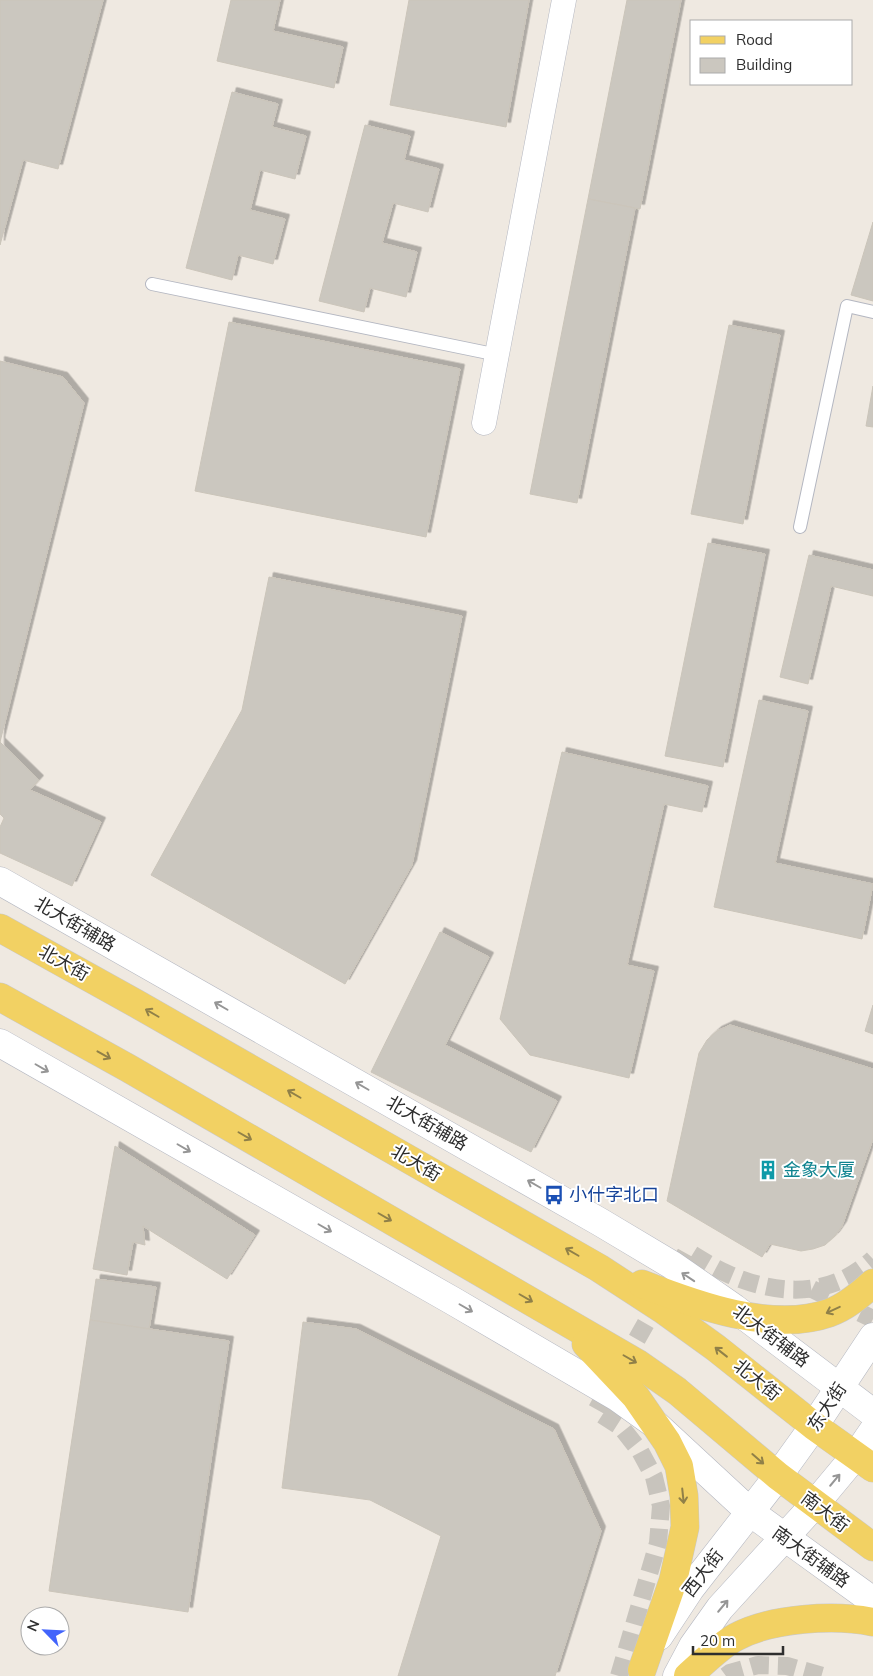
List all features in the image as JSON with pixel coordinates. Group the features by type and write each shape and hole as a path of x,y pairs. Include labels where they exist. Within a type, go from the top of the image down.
{"main road":[{"name":"北大街","path":"0,928 137,1004 599,1268 662,1309 716,1348 814,1426"},
{"path":"0,997 137,1073 637,1363 676,1391 778,1476"},
{"path":"599,1268 669,1294 744,1316 776,1320 804,1319 830,1313 857,1298 873,1283"},
{"path":"558,1317 606,1364 636,1397 667,1442 679,1466 684,1496 685,1527 673,1581 641,1673"},
{"path":"814,1426 864,1462"},
{"name":"南大街","path":"778,1476 873,1547"},
{"path":"688,1676 736,1637 767,1625 797,1620 830,1619 873,1622"}],"street":[{"path":"484,423 564,0"},
{"name":"北大街辅路","path":"0,881 600,1222 672,1265 744,1316 840,1389"},
{"path":"0,1044 453,1301 617,1397 656,1425 750,1512"},
{"name":"东大街","path":"778,1476 840,1389 873,1337"},
{"path":"840,1389 873,1413"},
{"path":"814,1504 864,1462 873,1431"},
{"name":"西大街","path":"641,1673 659,1636 690,1589 778,1476"},
{"name":"西大街","path":"677,1676 693,1646 720,1608 814,1504"},
{"name":"南大街辅路","path":"750,1512 873,1601"}],"lane":[{"path":"152,284 498,354"},
{"path":"800,527 847,306 873,312"}],"building":[{"path":"0,0 103,0 58,169 23,160 0,245"},
{"path":"231,0 280,0 273,31 343,47 334,88 217,61"},
{"path":"409,0 529,0 506,127 390,105"},
{"path":"627,0 681,0 640,209 588,199"},
{"path":"232,92 278,104 272,127 306,136 295,179 260,170 250,210 285,219 273,264 238,255 232,280 186,268"},
{"path":"365,125 410,136 404,160 439,169 428,212 393,203 382,243 417,252 406,297 370,288 364,312 319,301"},
{"path":"588,199 635,208 577,503 530,494"},
{"path":"873,222 873,301 851,295"},
{"path":"229,322 460,369 426,537 195,491"},
{"path":"729,325 780,335 743,524 691,514"},
{"path":"0,361 63,377 84,403 0,742"},
{"path":"873,386 873,427 866,426"},
{"path":"708,543 765,554 723,767 665,756"},
{"path":"809,555 873,570 873,596 831,586 808,684 780,677"},
{"path":"269,577 462,616 412,865 345,984 151,875 242,710"},
{"path":"759,700 808,711 775,863 873,884 862,939 714,907"},
{"path":"0,742 39,780 30,790 101,822 72,886 0,853 0,827 4,818 0,814"},
{"path":"562,752 708,786 702,812 664,804 627,965 654,971 629,1078 530,1055 500,1019"},
{"path":"440,932 489,957 445,1045 557,1101 531,1152 371,1072"},
{"path":"873,1005 873,1034 865,1031"},
{"name":"金象大厦","path":"730,1025 873,1069 873,1139 842,1226 825,1245 801,1251 770,1244 762,1257 667,1201 699,1053 707,1040 717,1031"},
{"path":"115,1146 255,1235 227,1279 143,1226 145,1245 133,1242 127,1275 93,1269"},
{"path":"96,1279 156,1287 149,1329 90,1320"},
{"path":"90,1320 229,1341 188,1612 49,1591"},
{"path":"303,1322 356,1329 554,1429 601,1531 555,1676 398,1676 441,1536 370,1500 282,1488"}],"tunnel":[{"path":"619,1676 658,1543 661,1506 654,1477 640,1451 621,1427 596,1411 687,1251 728,1274 747,1281 785,1289 822,1287 840,1281 857,1272 873,1259"},
{"path":"812,1289 873,1319"},
{"path":"726,1676 730,1673 758,1665 787,1666 823,1676"}],"place":[{"name":"金象大厦","path":"768,1170"},
{"name":"小什字北口","path":"554,1195"}]}
